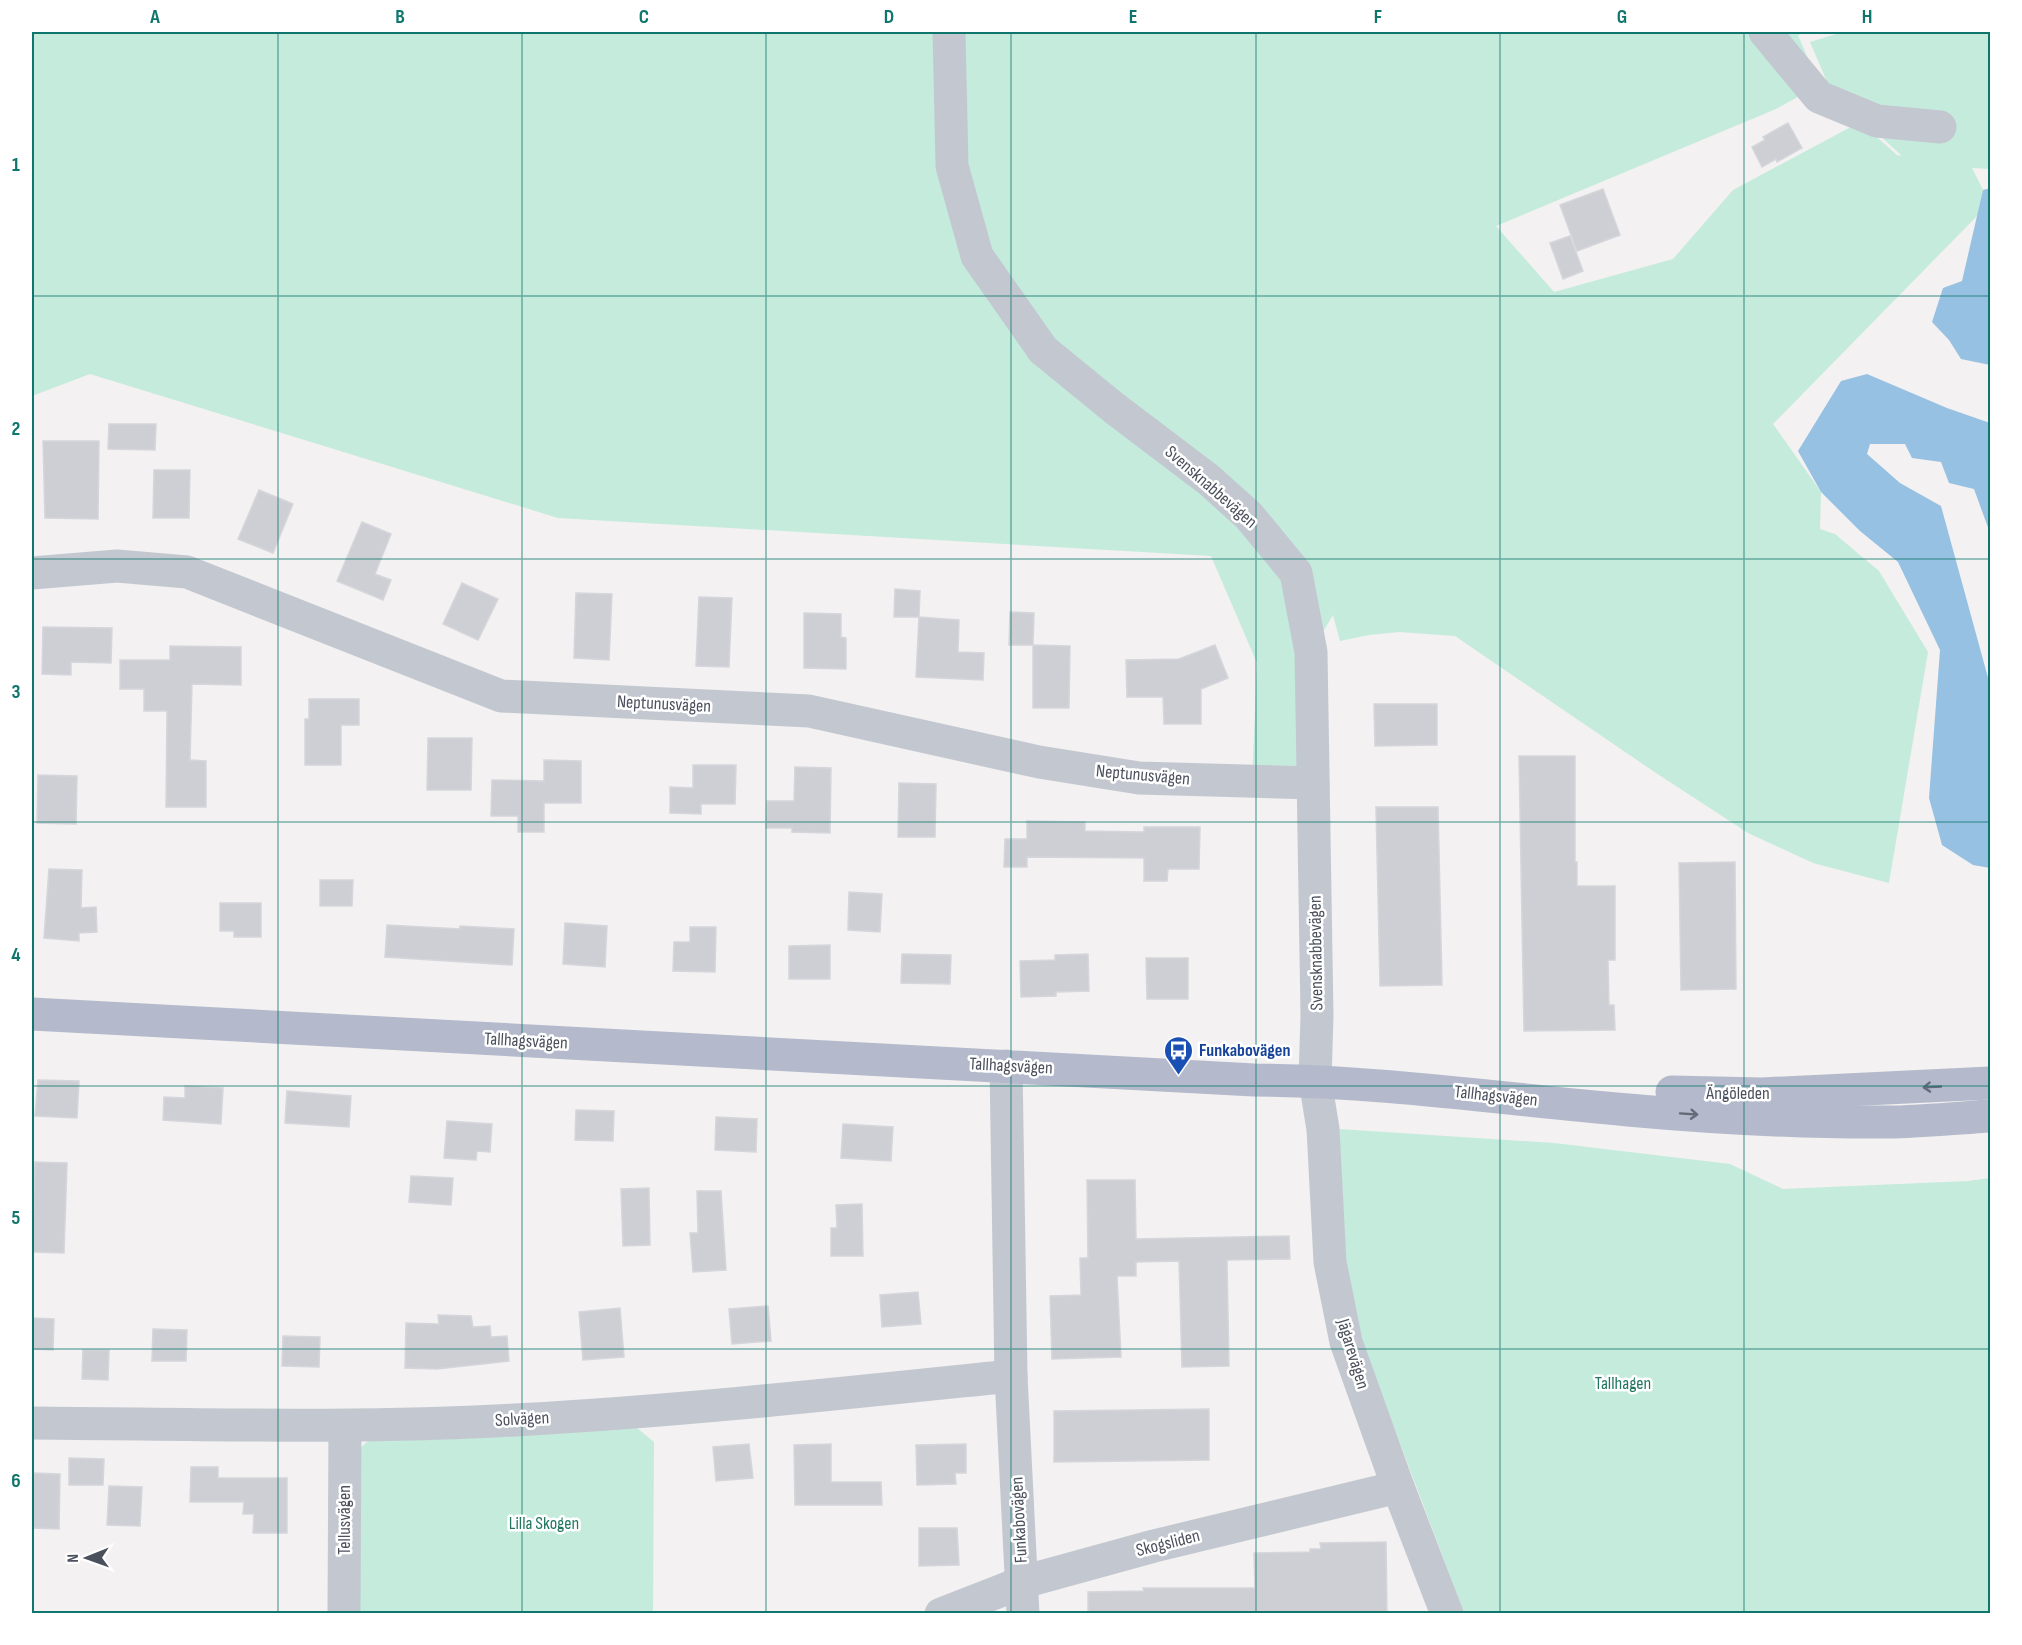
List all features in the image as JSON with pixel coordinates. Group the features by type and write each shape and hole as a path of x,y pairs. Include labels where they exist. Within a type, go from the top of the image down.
{"main road":[{"name":"Tallhagsvägen","path":"32,1014 1254,1080 1315,1080 1485,1094 1629,1110 1828,1122 1898,1122 1990,1116"},
{"name":"Ängöleden","path":"1485,1094 1636,1092 1762,1094 1990,1083"},
{"path":"1898,1122 1990,1127"}],"street":[{"name":"Svensknabbevägen","path":"949,32 952,166 977,256 1043,350 1114,408 1209,480 1249,516 1296,573 1311,652 1317,1016 1315,1080"},
{"path":"1765,32 1819,98 1877,121 1940,128"},
{"name":"Neptunusvägen","path":"32,573 117,566 187,573 501,696 809,711 1039,762 1138,778 1313,783"},
{"name":"Funkabovägen","path":"1006,1066 1011,1376 1023,1598"},
{"name":"Jägarevägen","path":"1315,1080 1323,1129 1330,1262 1346,1342 1398,1487 1448,1614"},
{"name":"Solvägen","path":"32,1423 345,1426 513,1420 660,1411 1011,1376"},
{"name":"Tellusvägen","path":"344,1614 345,1426"},
{"name":"Skogsliden","path":"941,1614 1023,1598 1154,1546 1398,1487"}],"green space":[{"path":"32,32 1808,32 1798,35 1819,85 1776,109 1496,226 1554,292 1673,259 1733,190 1860,122 1897,155 1902,156 1831,91 1810,42 1843,32 1990,32 1990,169 1972,168 1983,190 1978,215 1773,424 1821,492 1820,529 1835,534 1879,571 1928,652 1889,883 1813,863 1748,833 1455,636 1399,632 1340,641 1333,615 1311,652 1313,783 1252,782 1257,663 1211,556 558,518 90,374 32,396"},
{"name":"Tallhagen","path":"1339,1129 1554,1143 1730,1164 1783,1189 1968,1181 1990,1178 1990,1613 1464,1613 1361,1340 1346,1260"},
{"name":"Lilla Skogen","path":"636,1427 654,1442 653,1613 354,1614 355,1453 369,1440"}],"water":[{"path":"1990,188 1990,365 1961,359 1949,340 1932,322 1943,288 1962,281 1983,190"},
{"path":"1867,374 1947,408 1990,423 1990,533 1974,489 1949,483 1941,462 1912,458 1905,444 1870,444 1867,454 1900,483 1941,506 1990,685 1990,868 1973,865 1942,845 1929,798 1940,650 1898,562 1860,531 1821,492 1798,451 1841,381"}],"building":[{"path":"1788,123 1802,148 1777,162 1776,159 1762,167 1752,147 1765,140 1763,137"},
{"path":"1603,189 1620,235 1577,251 1560,205"},
{"path":"1570,236 1583,271 1563,279 1550,243"},
{"path":"109,424 156,424 155,450 108,449"},
{"path":"43,441 99,441 98,519 45,518"},
{"path":"154,470 190,470 189,518 153,518"},
{"path":"259,490 293,504 273,553 238,539"},
{"path":"362,522 391,534 375,574 391,580 383,600 337,581"},
{"path":"462,583 498,599 478,640 443,624"},
{"path":"895,589 920,591 919,617 894,617"},
{"path":"576,593 612,594 609,660 574,658"},
{"path":"699,597 732,598 729,667 696,666"},
{"path":"1010,612 1034,613 1033,645 1009,645"},
{"path":"804,613 841,614 841,637 846,638 846,669 804,668"},
{"path":"919,617 959,620 958,652 984,653 983,680 916,677"},
{"path":"43,627 112,628 111,663 71,662 71,675 42,674"},
{"path":"1033,645 1070,646 1069,708 1033,708"},
{"path":"1215,645 1228,678 1201,689 1201,724 1164,724 1163,697 1127,697 1126,660 1179,659"},
{"path":"170,646 241,647 241,685 192,684 190,760 206,761 206,807 166,807 167,711 144,711 144,689 120,689 120,660 170,660"},
{"path":"309,699 359,699 359,725 341,725 341,765 305,765 305,719 309,719"},
{"path":"1374,704 1437,704 1437,745 1375,746"},
{"path":"428,738 472,738 471,790 427,790"},
{"path":"1519,756 1575,756 1577,886 1615,886 1615,960 1608,960 1609,1005 1614,1005 1615,1030 1524,1031"},
{"path":"544,760 581,761 581,803 544,803 544,832 518,832 518,816 491,816 492,780 544,781"},
{"path":"693,765 736,765 735,804 701,804 701,814 670,813 670,787 693,788"},
{"path":"795,767 831,768 830,833 792,832 792,828 766,828 767,801 794,801"},
{"path":"38,775 77,776 76,824 37,823"},
{"path":"899,783 936,784 935,837 898,837"},
{"path":"1376,807 1438,807 1442,985 1380,986"},
{"path":"1027,821 1085,822 1085,831 1144,832 1144,827 1200,827 1199,869 1168,869 1167,881 1144,881 1144,858 1027,857 1027,867 1004,867 1005,839 1027,839"},
{"path":"1735,862 1736,989 1681,990 1679,863"},
{"path":"49,869 82,870 81,908 96,907 97,932 79,933 79,941 44,938"},
{"path":"320,880 353,880 352,906 320,906"},
{"path":"849,892 882,894 880,932 848,930"},
{"path":"220,903 261,903 261,937 234,937 234,931 220,931"},
{"path":"565,923 607,926 605,967 563,964"},
{"path":"387,925 514,929 512,965 385,957"},
{"path":"690,927 716,927 715,972 673,971 674,942 690,942"},
{"path":"830,945 830,979 789,979 789,946"},
{"path":"902,954 951,955 950,984 901,983"},
{"path":"1088,954 1089,991 1056,992 1056,996 1021,997 1020,961 1055,960 1055,955"},
{"path":"1146,958 1188,958 1188,999 1147,999"},
{"path":"38,1080 79,1081 77,1118 35,1116"},
{"path":"185,1086 223,1088 221,1124 163,1120 164,1097 185,1098"},
{"path":"287,1091 351,1096 349,1127 285,1123"},
{"path":"576,1110 614,1111 613,1141 575,1140"},
{"path":"716,1117 757,1119 756,1152 715,1150"},
{"path":"447,1121 492,1124 490,1152 477,1151 476,1160 444,1158"},
{"path":"843,1124 893,1127 891,1161 841,1158"},
{"path":"35,1162 67,1163 64,1253 32,1252"},
{"path":"411,1176 453,1178 451,1205 409,1202"},
{"path":"1087,1180 1135,1180 1136,1239 1289,1236 1290,1259 1227,1260 1229,1366 1182,1367 1179,1261 1136,1262 1136,1276 1117,1276 1121,1357 1052,1359 1050,1296 1081,1295 1080,1258 1088,1258"},
{"path":"649,1188 650,1245 623,1246 621,1189"},
{"path":"697,1191 721,1191 726,1270 693,1272 690,1233 698,1233"},
{"path":"862,1204 863,1256 831,1256 831,1228 837,1228 836,1205"},
{"path":"918,1292 921,1324 882,1327 880,1295"},
{"path":"768,1306 771,1341 732,1344 729,1309"},
{"path":"620,1308 624,1357 583,1360 579,1312"},
{"path":"438,1315 471,1316 473,1327 490,1326 491,1337 507,1336 509,1361 437,1369 405,1368 406,1323 439,1324"},
{"path":"32,1318 54,1319 53,1350 32,1349"},
{"path":"153,1329 187,1330 186,1361 152,1361"},
{"path":"283,1336 320,1337 319,1367 282,1366"},
{"path":"83,1350 109,1350 108,1380 82,1379"},
{"path":"1209,1409 1209,1460 1054,1462 1054,1411"},
{"path":"749,1444 753,1478 716,1481 713,1447"},
{"path":"831,1444 831,1482 881,1482 882,1505 795,1505 794,1445"},
{"path":"966,1444 966,1473 955,1473 956,1484 917,1485 916,1445"},
{"path":"69,1458 104,1459 103,1485 69,1485"},
{"path":"191,1467 218,1467 218,1478 287,1478 287,1533 253,1533 254,1514 243,1514 244,1502 190,1502"},
{"path":"32,1473 60,1474 59,1529 32,1528"},
{"path":"109,1486 142,1487 140,1526 107,1525"},
{"path":"919,1528 957,1528 959,1565 919,1566"},
{"path":"1386,1542 1387,1614 1088,1614 1088,1592 1144,1591 1143,1588 1255,1588 1254,1553 1310,1552 1310,1549 1321,1549 1320,1543"}],"place":[{"name":"Funkabovägen","path":"1178,1076"}]}
